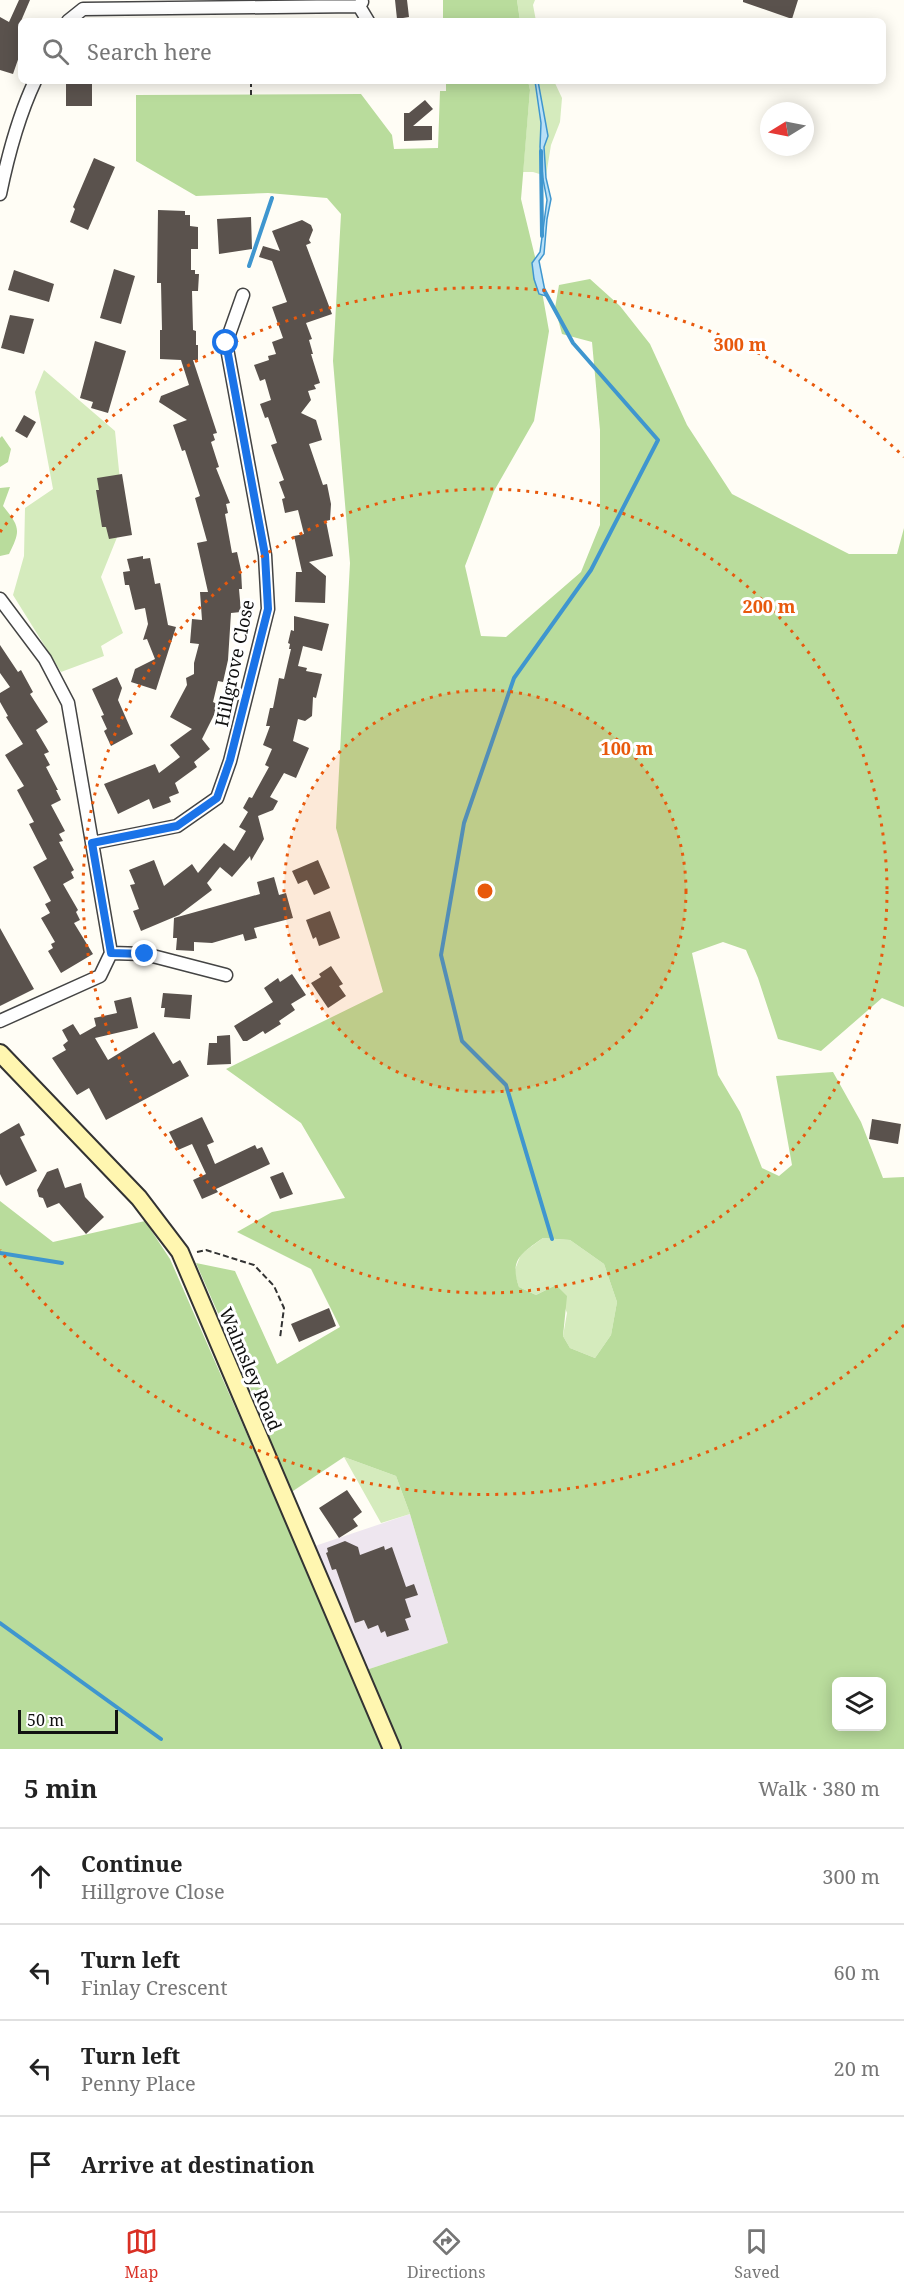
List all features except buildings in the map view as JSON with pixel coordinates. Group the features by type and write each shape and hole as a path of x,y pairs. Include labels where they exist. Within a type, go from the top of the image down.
{"street":[{"path":"72,18 83,9 361,3 367,18"},
{"path":"0,194 6,161 34,84"},
{"name":"Hillgrove Close","path":"92,843 177,826 217,798 230,760 268,609 265,555 226,343 243,295"},
{"path":"0,599 45,659 68,703 111,953 100,976 0,1021"},
{"path":"111,953 145,954 225,975"},
{"name":"Walmsley Road","path":"0,1053 139,1198 182,1256 392,1749"}],"path":[{"path":"250,84 251,95"},
{"path":"182,1256 206,1250 254,1265 274,1286 284,1308 280,1338"}],"shaded area":[{"path":"410,1514 448,1643 363,1671 312,1547"}],"green space":[{"path":"443,0 517,0 520,18 443,18"},
{"path":"517,0 535,0 533,5 535,18 520,18"},
{"path":"446,84 529,84 521,199 538,269 549,331 534,421 494,491 465,566 481,636 506,637 581,572 600,525 600,430 592,342 562,334 555,308 559,285 590,279 620,306 650,344 687,425 732,494 849,554 897,554 904,528 904,1007 882,998 821,1051 778,1039 758,978 746,950 723,942 692,953 718,1075 740,1112 762,1168 779,1176 792,1165 776,1076 833,1072 861,1122 883,1178 904,1177 904,1749 398,1749 363,1671 448,1643 410,1514 396,1476 344,1457 290,1493 248,1382 196,1263 235,1271 277,1364 340,1327 311,1269 237,1232 272,1212 345,1198 301,1123 226,1069 383,992 336,828 350,563 333,361 341,214 327,198 268,193 196,196 136,161 136,95 361,94 392,135 394,149 438,148 440,91 446,91","holes":["543,1238 570,1240 604,1264 617,1302 611,1335 595,1358 570,1348 563,1336 567,1296 556,1285 536,1295 519,1287 516,1270 519,1258"]},
{"path":"529,84 555,84 562,98 560,122 551,145 546,176 523,172"},
{"path":"44,370 115,431 124,520 101,577 123,633 101,646 104,656 61,672 13,595 24,556 25,508 53,489 35,392"},
{"path":"2,436 11,449 8,462 0,467 0,438"},
{"path":"10,487 3,506 16,524 17,534 9,554 0,556 0,488"},
{"path":"0,1201 53,1242 145,1221 170,1259 385,1749 0,1749"},
{"path":"543,1238 570,1240 604,1264 617,1302 611,1335 595,1358 570,1348 563,1336 567,1313 556,1285 536,1295 519,1287 514,1272 521,1254"},
{"path":"344,1457 396,1476 410,1514 381,1523"}],"water":[{"path":"535,84 539,84 548,136 544,147 546,178 551,199 544,254 539,261 546,296 539,294 532,263 540,252 547,200 540,147 541,123"}],"waterway":[{"path":"541,151 542,236"},
{"path":"249,266 272,198"},
{"path":"544,290 573,343 658,440 591,570 514,678 464,823 441,955 462,1041 506,1085 552,1239"},
{"path":"0,1253 62,1263"},
{"path":"0,1623 161,1739"}],"route":[{"path":"145,954 111,953 92,843 177,826 217,798 230,760 268,609 265,555 226,343"}]}
